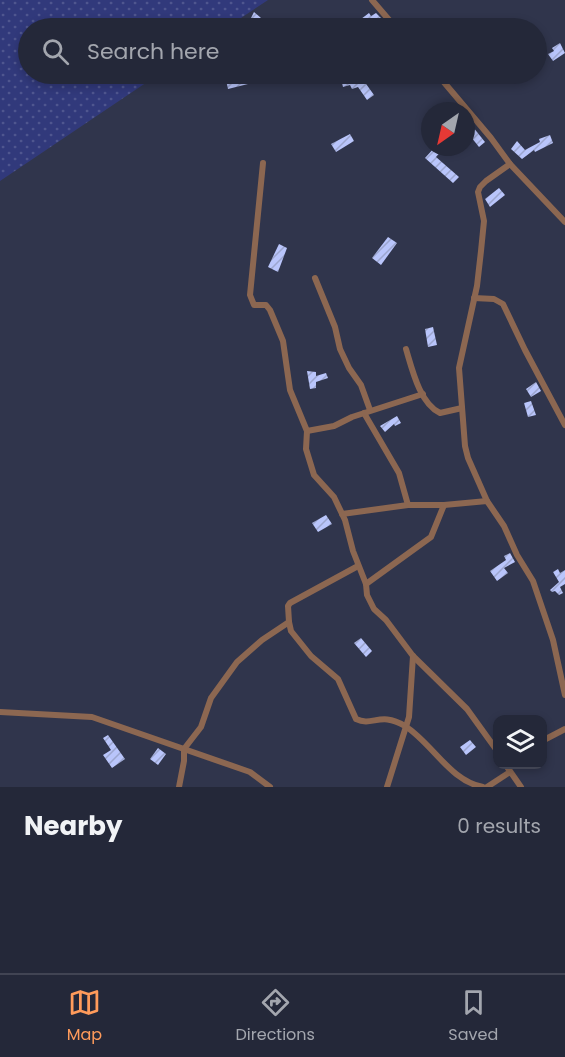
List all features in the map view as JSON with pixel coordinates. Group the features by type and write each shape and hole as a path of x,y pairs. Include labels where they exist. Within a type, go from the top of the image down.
{"street":[{"path":"372,0 387,18"},
{"path":"445,84 510,164 565,222"},
{"path":"263,163 250,295 254,305 266,305 270,310 283,341 290,390 307,431 306,449 314,475 334,497 342,514 366,585 367,595 374,609 386,620 413,656 467,709 493,745"},
{"path":"510,164 486,181 478,192 484,221 474,298 459,368 463,435 468,458 487,501 504,526 517,555 533,581 553,640 565,695"},
{"path":"315,278 335,327 340,349 361,385 367,412 399,473 408,505"},
{"path":"474,298 494,299 503,304 565,425"},
{"path":"406,350 416,383 430,406 440,413 462,408"},
{"path":"307,431 334,426 423,393"},
{"path":"342,514 408,505 444,505 487,501"},
{"path":"366,585 431,537 444,505"},
{"path":"358,566 290,603 288,606 291,631 311,656 338,679 356,719 367,722 384,718 406,727 457,774 473,785 485,787 506,769"},
{"path":"179,787 184,749 201,727 211,698 237,662 262,639 289,622"},
{"path":"387,787 410,707 413,656"},
{"path":"0,712 92,717 250,772 270,787"},
{"path":"547,739 565,729"},
{"path":"508,769 522,787"}],"shaded area":[{"path":"0,0 268,0 241,18 18,18 18,84 144,84 0,181"}],"building":[{"path":"254,12 261,18 251,18"},
{"path":"369,13 371,16 376,13 381,18 362,18"},
{"path":"560,43 565,53 553,61 548,54 554,51 552,48"},
{"path":"227,84 248,84 228,89"},
{"path":"342,84 366,84 374,95 367,100 358,87 352,89 350,85 343,87"},
{"path":"475,130 485,142 479,147 475,142"},
{"path":"350,134 354,141 336,152 331,144"},
{"path":"550,135 553,143 535,152 534,150 522,159 511,149 517,141 525,150 540,142 539,139"},
{"path":"437,156 459,177 453,183 425,158"},
{"path":"499,188 505,195 490,207 485,199"},
{"path":"388,237 397,243 381,265 372,258"},
{"path":"279,244 287,248 278,272 268,267"},
{"path":"433,327 437,345 428,347 425,329"},
{"path":"307,371 316,372 316,376 326,373 328,378 316,382 316,388 310,389"},
{"path":"536,382 541,391 531,397 526,389"},
{"path":"531,401 536,415 528,417 524,403"},
{"path":"397,416 401,423 395,426 394,424 385,432 380,426"},
{"path":"326,515 332,524 318,532 312,523"},
{"path":"510,553 515,562 504,568 508,573 497,581 490,571 506,560 504,556"},
{"path":"558,569 560,573 565,570 565,584 560,587 563,593 559,595 550,590 559,582 553,572"},
{"path":"361,638 372,651 366,657 354,643"},
{"path":"108,735 125,759 112,768 103,755 111,750 103,738"},
{"path":"470,740 476,747 466,755 460,747"},
{"path":"158,748 166,754 158,765 150,759"}]}
